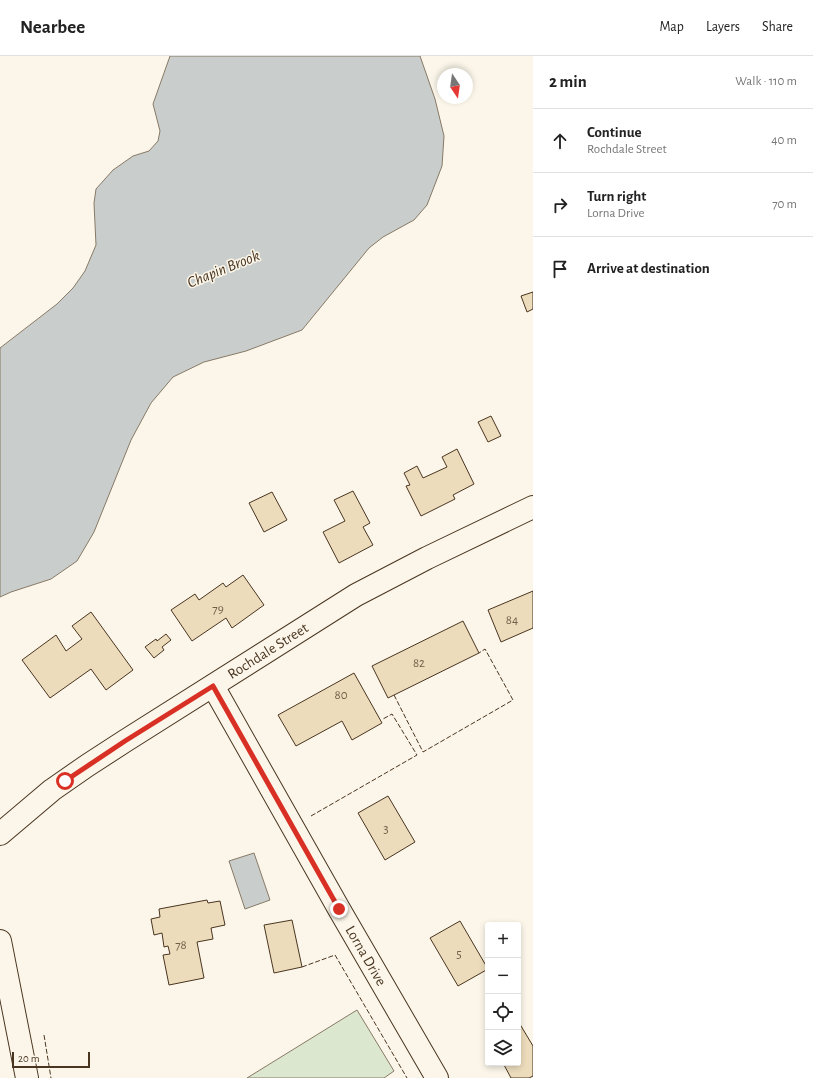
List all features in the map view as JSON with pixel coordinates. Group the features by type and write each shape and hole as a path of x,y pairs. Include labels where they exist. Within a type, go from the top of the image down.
{"street":[{"name":"Rochdale Street","path":"0,834 52,790 125,741 356,596 434,554 533,507"},
{"name":"Lorna Drive","path":"213,686 339,909 437,1078"},
{"path":"0,940 28,1078"}],"green space":[{"path":"357,1010 394,1071 384,1078 247,1078"}],"water":[{"name":"Chapin Brook","path":"170,56 420,56 435,99 444,136 442,166 427,205 414,220 383,237 369,248 302,330 246,351 204,362 173,377 151,403 131,440 94,532 77,561 51,579 0,597 0,348 57,304 73,288 85,271 96,245 94,203 96,189 113,170 133,156 149,151 158,141 160,131 153,104"},
{"path":"254,853 270,900 245,909 229,861"}],"building":[{"path":"533,292 533,309 527,312 521,296"},
{"path":"491,416 501,436 488,442 478,422"},
{"path":"457,449 474,484 453,495 455,499 421,516 406,486 410,485 404,473 417,466 423,478 447,467 442,457"},
{"path":"353,491 370,523 363,527 373,545 339,563 323,532 345,521 334,500"},
{"path":"272,492 287,520 264,532 249,503"},
{"path":"243,575 264,605 232,628 226,618 192,641 171,610 195,594 199,600 223,583 226,587"},
{"path":"533,591 533,628 501,642 488,610"},
{"path":"91,612 133,670 106,690 91,669 50,698 22,660 56,635 66,651 82,639 72,626"},
{"path":"463,621 479,653 388,698 372,666"},
{"path":"166,634 171,640 162,647 164,650 154,658 145,647 156,639 157,641"},
{"path":"354,673 382,723 352,740 342,721 296,746 278,715"},
{"path":"388,796 415,842 385,860 358,813"},
{"path":"207,900 208,903 220,901 225,925 211,928 213,939 197,942 204,978 169,985 163,955 170,954 168,946 164,947 162,933 154,935 151,919 160,917 159,909"},
{"path":"292,920 302,967 274,973 264,925"},
{"path":"460,921 485,964 485,971 458,986 430,938"},
{"path":"521,1026 533,1046 533,1076 529,1078 511,1078 505,1066 521,1066"}],"fence":[{"path":"394,695 423,752 513,700 485,649 479,653"},
{"path":"311,816 417,755 392,714 383,719"},
{"path":"302,967 335,955 407,1078"},
{"path":"44,1035 51,1078"}],"route":[{"path":"65,781 125,741 213,686 339,909"}]}
